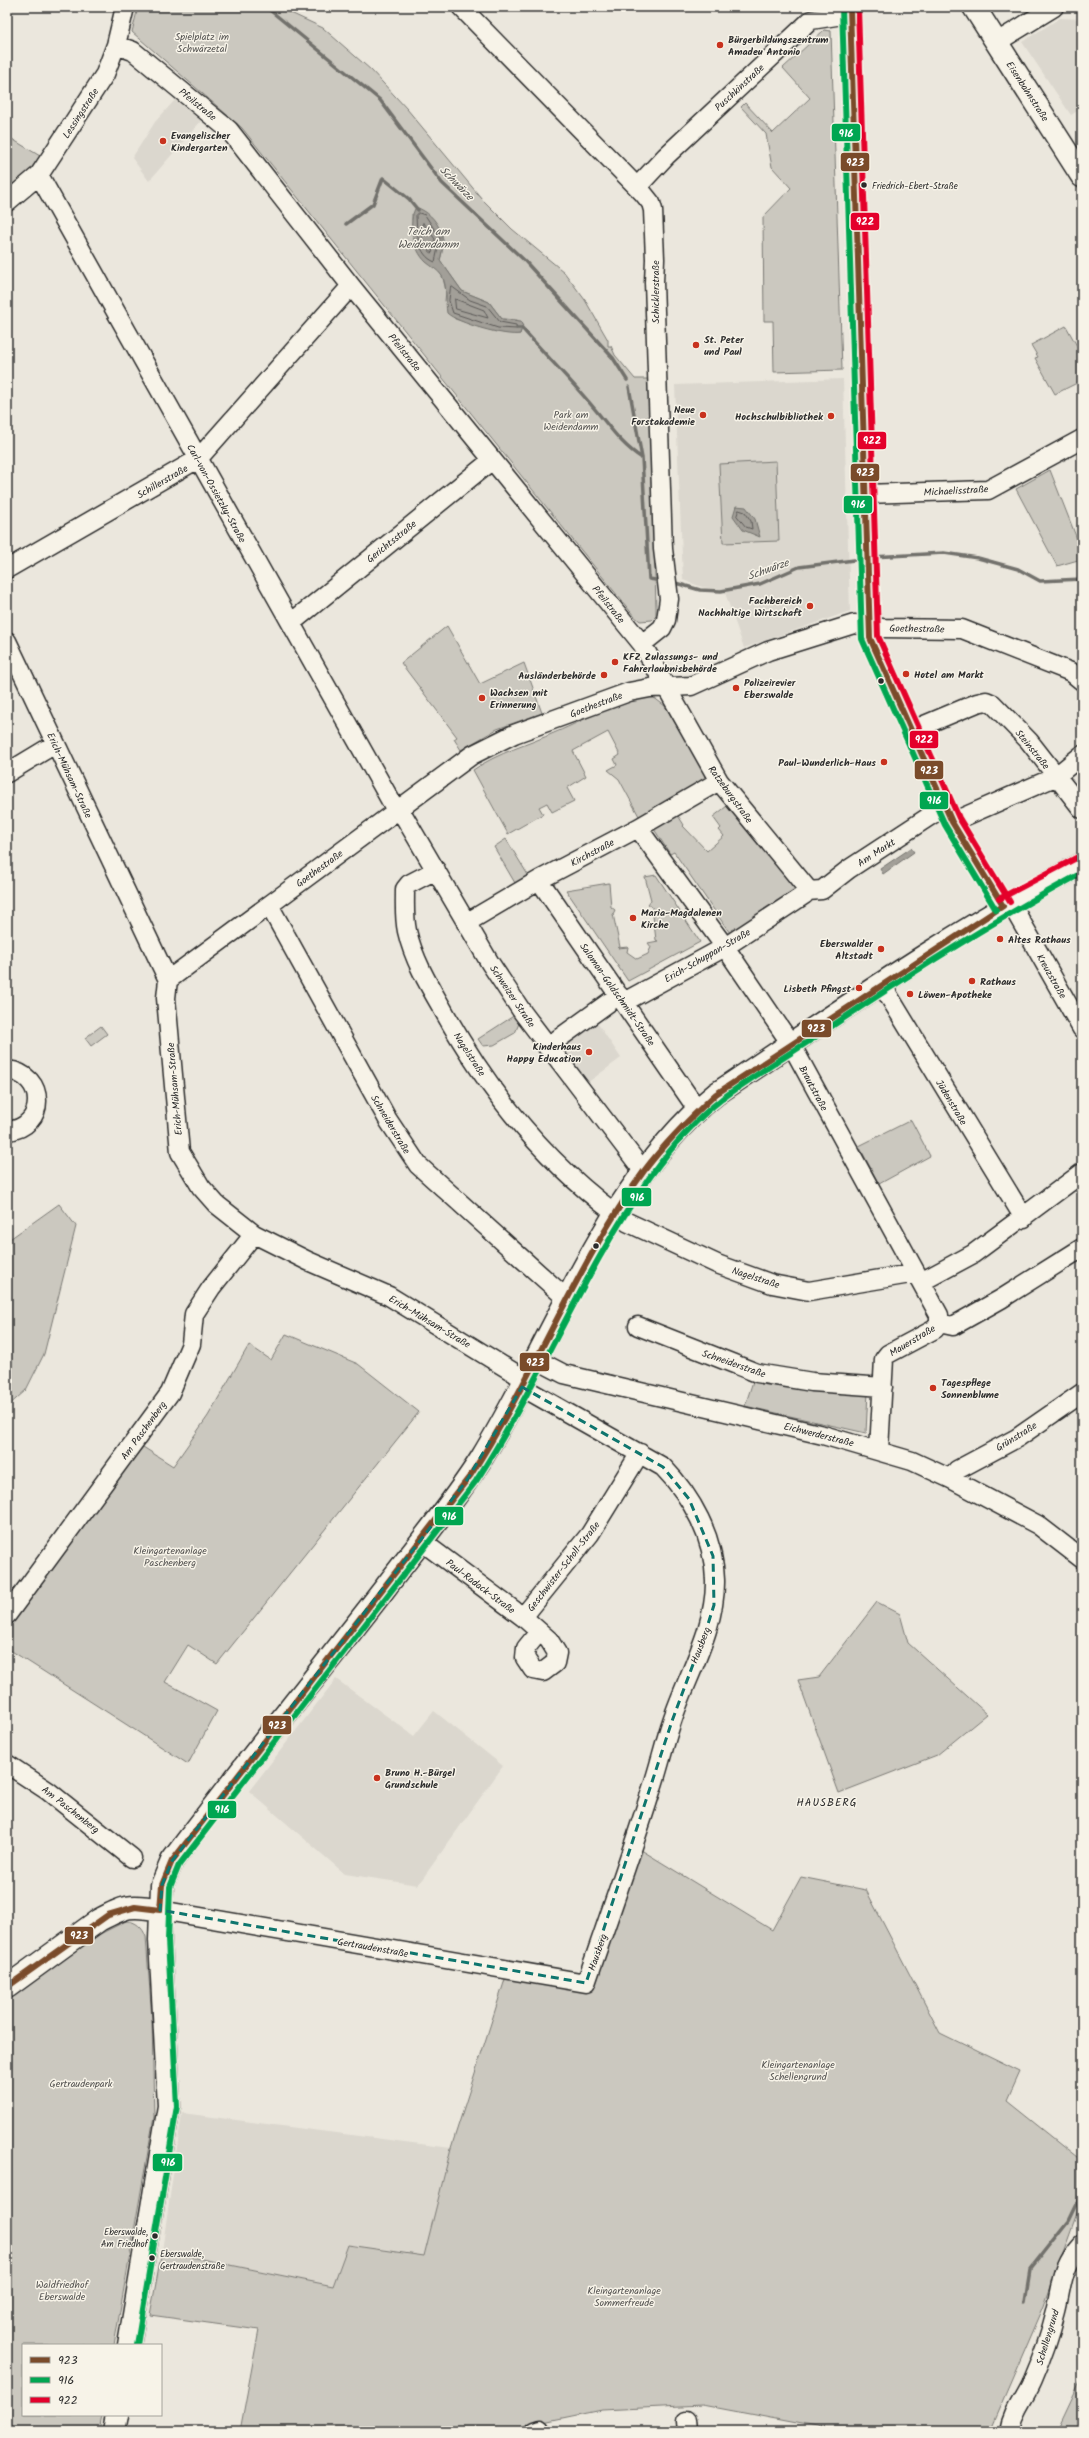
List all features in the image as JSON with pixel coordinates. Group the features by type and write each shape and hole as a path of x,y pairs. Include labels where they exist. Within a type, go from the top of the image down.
{"main road":[{"name":"Eisenbahnstraße","path":"974,7 1082,176"},
{"path":"129,2344 169,2106 160,1947 160,1910 162,1885 172,1861 421,1541 481,1460 537,1360 568,1300 622,1218 644,1172 697,1109 716,1094 882,985 1009,906 1082,864"},
{"path":"7,1987 99,1920 114,1912 128,1906 160,1910"},
{"path":"114,2431 117,2416"}],"street":[{"name":"Lessingstraße","path":"7,202 39,175 105,74 116,45 125,7"},
{"name":"Schicklerstraße","path":"461,7 641,192 653,210 655,259 654,282 663,535 668,590 666,620 662,628 642,644"},
{"path":"997,42 1054,7"},
{"name":"Puschkinstraße","path":"641,192 666,156 811,20 850,10"},
{"path":"850,10 866,558 871,644 949,815 1009,906"},
{"name":"Pfeilstraße","path":"116,45 133,51 229,130 351,286 642,644 666,688"},
{"name":"Carl-von-Ossietzky-Straße","path":"39,175 392,803 398,810"},
{"name":"Schillerstraße","path":"7,569 198,459 351,286"},
{"name":"Michaelisstraße","path":"864,494 988,490 1082,439"},
{"name":"Gerichtsstraße","path":"291,623 492,460"},
{"name":"Goethestraße","path":"168,980 472,755 493,743 628,692 691,686 768,651 854,624 882,628 962,629 1071,672 1082,681"},
{"name":"Erich-Mühsam-Straße","path":"7,641 168,980 166,998 180,1152 201,1187 216,1204 254,1234 308,1261 389,1296 524,1383"},
{"name":"Ratzeburgstraße","path":"666,688 719,781 806,887 807,892"},
{"name":"Steinstraße","path":"910,731 977,703 986,701 993,704 1029,741 1055,777 1082,809"},
{"path":"7,773 55,744"},
{"name":"Am Markt","path":"807,892 822,890 849,869 933,814 949,815 1055,777 1082,755"},
{"name":"Kirchstraße","path":"466,923 539,880 638,828 719,781"},
{"name":"Schweizer Straße","path":"398,810 405,818 466,923 510,994 547,1047 644,1172"},
{"name":"Brautstraße","path":"638,828 725,947 791,1044 919,1277 939,1315 939,1323"},
{"name":"Nagelstraße","path":"436,870 409,884 405,889 407,930 417,959 431,990 463,1046 504,1103 553,1161 584,1191 622,1218 717,1264 772,1284 809,1291 919,1277 973,1254 1024,1218 1082,1173"},
{"name":"Salomon-Goldschmidt-Straße","path":"539,880 622,998 697,1109"},
{"name":"Erich-Schuppan-Straße","path":"547,1047 622,998 725,947 807,892"},
{"name":"Schneiderstraße","path":"269,905 388,1120 418,1165 568,1300"},
{"name":"Kreuzstraße","path":"1009,906 1038,950 1082,1029"},
{"name":"Jüdenstraße","path":"882,985 1024,1218"},
{"path":"7,1070 25,1076 32,1083 37,1093 37,1104 34,1114 28,1123 19,1129 7,1131"},
{"name":"Am Paschenberg","path":"7,1615 170,1393 191,1344 194,1314 211,1288 254,1234"},
{"name":"Mauerstraße","path":"879,1450 884,1359 888,1354 935,1329 939,1323 953,1326 1007,1295 1082,1248"},
{"name":"Schneiderstraße","path":"638,1326 685,1346 757,1373 782,1378 883,1386"},
{"name":"Eichwerderstraße","path":"537,1360 564,1374 879,1450 951,1479 1038,1525 1082,1558"},
{"name":"Hausberg","path":"524,1383 663,1467 677,1482 697,1514 713,1556 714,1605 672,1721 652,1790 586,1983"},
{"name":"Grünstraße","path":"951,1479 957,1470 1017,1438 1082,1393"},
{"name":"Geschwister-Scholl-Straße","path":"523,1618 590,1534 640,1453"},
{"name":"Paul-Radack-Straße","path":"421,1541 523,1618 539,1632"},
{"name":"Am Paschenberg","path":"7,1764 48,1791 132,1858"},
{"name":"Gertraudenstraße","path":"160,1910 586,1983"},
{"name":"Schellengrund","path":"1009,2431 1013,2417 1032,2383 1045,2346 1056,2310 1060,2282 1067,2264 1082,2244"}],"highlighted area":[{"path":"522,1387 663,1467 689,1499 713,1556 714,1605 672,1721 586,1983 160,1910 162,1885 172,1861 467,1480"}],"shaded area":[{"path":"1060,18 1082,19 1082,108 1071,115 1022,42"},
{"name":"Evangelischer Kindergarten","path":"175,100 201,121 149,181 132,158 155,122"},
{"path":"843,379 850,611 744,648 724,590 702,587 683,580 675,385"},
{"name":"Kinderhaus Happy Education","path":"594,1018 621,1058 587,1083 557,1045"},
{"name":"Bruno H.-Bürgel Grundschule","path":"336,1679 414,1736 434,1711 503,1766 418,1885 345,1874 249,1791"},
{"path":"182,2113 451,2148 424,2257 348,2245 333,2286 162,2251"}],"green space":[{"name":"Park am Weidendamm","path":"138,7 278,7 323,28 371,70 407,109 482,199 512,229 564,272 585,300 608,340 608,346 611,346 615,355 635,379 649,379 656,606 656,616 652,620 640,621 634,616 242,128 132,32","holes":["412,214 429,221 439,230 443,241 440,260 462,291 489,302 502,319 517,320 523,324 520,334 497,332 455,319 445,301 446,291 443,278 412,220"]},
{"path":"824,30 831,31 842,370 774,372 773,321 764,321 763,217 791,188 772,167 766,134 741,107 745,103 773,133 810,98 783,68"},
{"path":"7,136 40,156 19,185 7,194"},
{"path":"1066,326 1082,355 1082,375 1079,377 1081,381 1055,394 1035,358 1038,357 1031,345"},
{"path":"776,461 779,541 723,543 719,464"},
{"path":"1050,470 1077,539 1078,560 1057,566 1016,489"},
{"name":"Wachsen mit Erinnerung","path":"447,626 480,684 524,663 542,713 497,729 461,750 454,739 457,737 401,663"},
{"path":"653,697 665,706 705,773 704,780 640,818 619,779 608,770 617,765 614,759 620,755 608,732 573,751 586,776 567,788 574,801 552,812 547,803 539,807 543,814 508,834 473,770 503,753 545,737 603,710 628,701"},
{"path":"727,806 800,891 732,936 674,852 670,854 654,829 677,814 684,825 683,826 707,851 724,836 719,830 721,828 713,817"},
{"path":"506,839 528,875 515,883 494,847"},
{"path":"656,875 700,942 628,981 566,890 609,883 611,907 615,910 613,914 620,947 618,948 628,947 627,952 637,959 648,954 651,947 648,943 658,941 656,940 652,907 648,904 651,900 645,877"},
{"path":"515,1015 520,1021 515,1033 494,1045 483,1046 478,1039"},
{"path":"101,1026 107,1034 91,1046 85,1038"},
{"path":"911,1120 930,1156 879,1184 859,1146"},
{"path":"59,1204 76,1226 44,1354 26,1390 7,1407 7,1241"},
{"name":"Kleingartenanlage Paschenberg","path":"286,1334 358,1364 419,1412 217,1664 188,1645 165,1682 217,1711 188,1764 7,1648 7,1617 143,1447 173,1466 208,1416 249,1345 271,1360"},
{"path":"755,1375 868,1391 866,1433 745,1406"},
{"path":"877,1602 900,1614 908,1643 987,1714 937,1755 839,1793 798,1680 819,1677"},
{"path":"633,1845 772,1930 801,1877 866,1890 940,2033 1020,2072 1007,2101 1082,2161 1082,2199 1044,2306 990,2431 839,2431 702,2405 602,2410 544,2422 518,2431 240,2431 259,2330 150,2315 162,2251 333,2286 348,2245 424,2256 451,2148 508,1970 586,1983"},
{"name":"Gertraudenpark","path":"126,1921 130,1921 139,1926 146,1937 152,2020 154,2117 114,2344 22,2344 22,2416 102,2416 99,2431 7,2431 7,1998 94,1937"},
{"path":"1082,2378 1082,2431 1057,2431"}],"water":[{"name":"Teich am Weidendamm","path":"416,207 424,211 436,222 442,235 442,251 440,260 462,291 489,302 502,319 521,321 523,324 520,334 493,331 471,325 452,317 447,313 446,290 442,276 421,257 415,243 412,220"},
{"path":"736,506 746,507 755,519 760,537 743,530 733,516"},
{"path":"911,848 914,852 883,874 880,869"}],"waterway":[{"name":"Schwärze","path":"266,7 380,100 442,183 524,260 613,358 627,380"},
{"path":"346,224 373,204 383,178 409,199 418,210"},
{"path":"517,328 522,328 618,437 642,458"},
{"name":"Schwärze","path":"629,387 642,458 649,579 662,581"},
{"name":"Schwärze","path":"872,557 944,553 978,558 1018,569 1040,581 1082,579"},
{"name":"Schwärze","path":"672,582 700,590 721,591 760,584 799,567 862,559"},
{"path":"1025,2300 1030,2269 1068,2221 1082,2192"}],"transit line":[{"name":"916","path":"842,7 862,639 945,825 996,910"},
{"name":"923","path":"850,7 870,638 952,822 1003,906"},
{"name":"922","path":"858,7 878,636 959,818 1010,902"},
{"name":"922","path":"999,899 1078,857"},
{"name":"916","path":"137,2344 177,2106 168,1940 170,1887 179,1865 476,1481 521,1406 603,1251 650,1177 683,1135 712,1107 761,1072 891,987 1017,909 1082,873"},
{"name":"923","path":"160,1910 162,1885 172,1861 470,1476 493,1439 575,1283 619,1207 660,1151 716,1094 1003,906"},
{"name":"923","path":"7,1987 108,1915 135,1907 160,1910"}],"place":[{"name":"Bürgerbildungszentrum Amadeu Antonio","path":"720,45"},
{"name":"Evangelischer Kindergarten","path":"163,141"},
{"name":"Friedrich-Ebert-Straße","path":"864,185"},
{"name":"St. Peter und Paul","path":"696,345"},
{"name":"Neue Forstakademie","path":"703,415"},
{"name":"Hochschulbibliothek","path":"831,416"},
{"name":"Fachbereich Nachhaltige Wirtschaft","path":"810,606"},
{"name":"KFZ Zulassungs- und Fahrerlaubnisbehörde","path":"615,662"},
{"name":"Hotel am Markt","path":"906,674"},
{"name":"Ausländerbehörde","path":"604,675"},
{"name":"Polizeirevier Eberswalde","path":"736,688"},
{"name":"Wachsen mit Erinnerung","path":"482,698"},
{"name":"Paul-Wunderlich-Haus","path":"884,762"},
{"name":"Maria-Magdalenen Kirche","path":"633,918"},
{"name":"Altes Rathaus","path":"1000,939"},
{"name":"Eberswalder Altstadt","path":"881,949"},
{"name":"Rathaus","path":"972,981"},
{"name":"Lisbeth Pfingst","path":"859,988"},
{"name":"Löwen-Apotheke","path":"910,994"},
{"name":"Kinderhaus Happy Education","path":"589,1052"},
{"name":"Tagespflege Sonnenblume","path":"933,1388"},
{"name":"Bruno H.-Bürgel Grundschule","path":"377,1778"},
{"name":"Eberswalde, Am Friedhof","path":"155,2236"},
{"name":"Eberswalde, Gertraudenstraße","path":"152,2258"}],"district":[{"name":"HAUSBERG","path":"827,1802"}],"park label":[{"name":"Spielplatz im Schwärzetal","path":"202,42"},
{"name":"Kleingartenanlage Schellengrund","path":"798,2070"},
{"name":"Waldfriedhof Eberswalde","path":"62,2290"},
{"name":"Kleingartenanlage Sommerfreude","path":"624,2296"}]}
